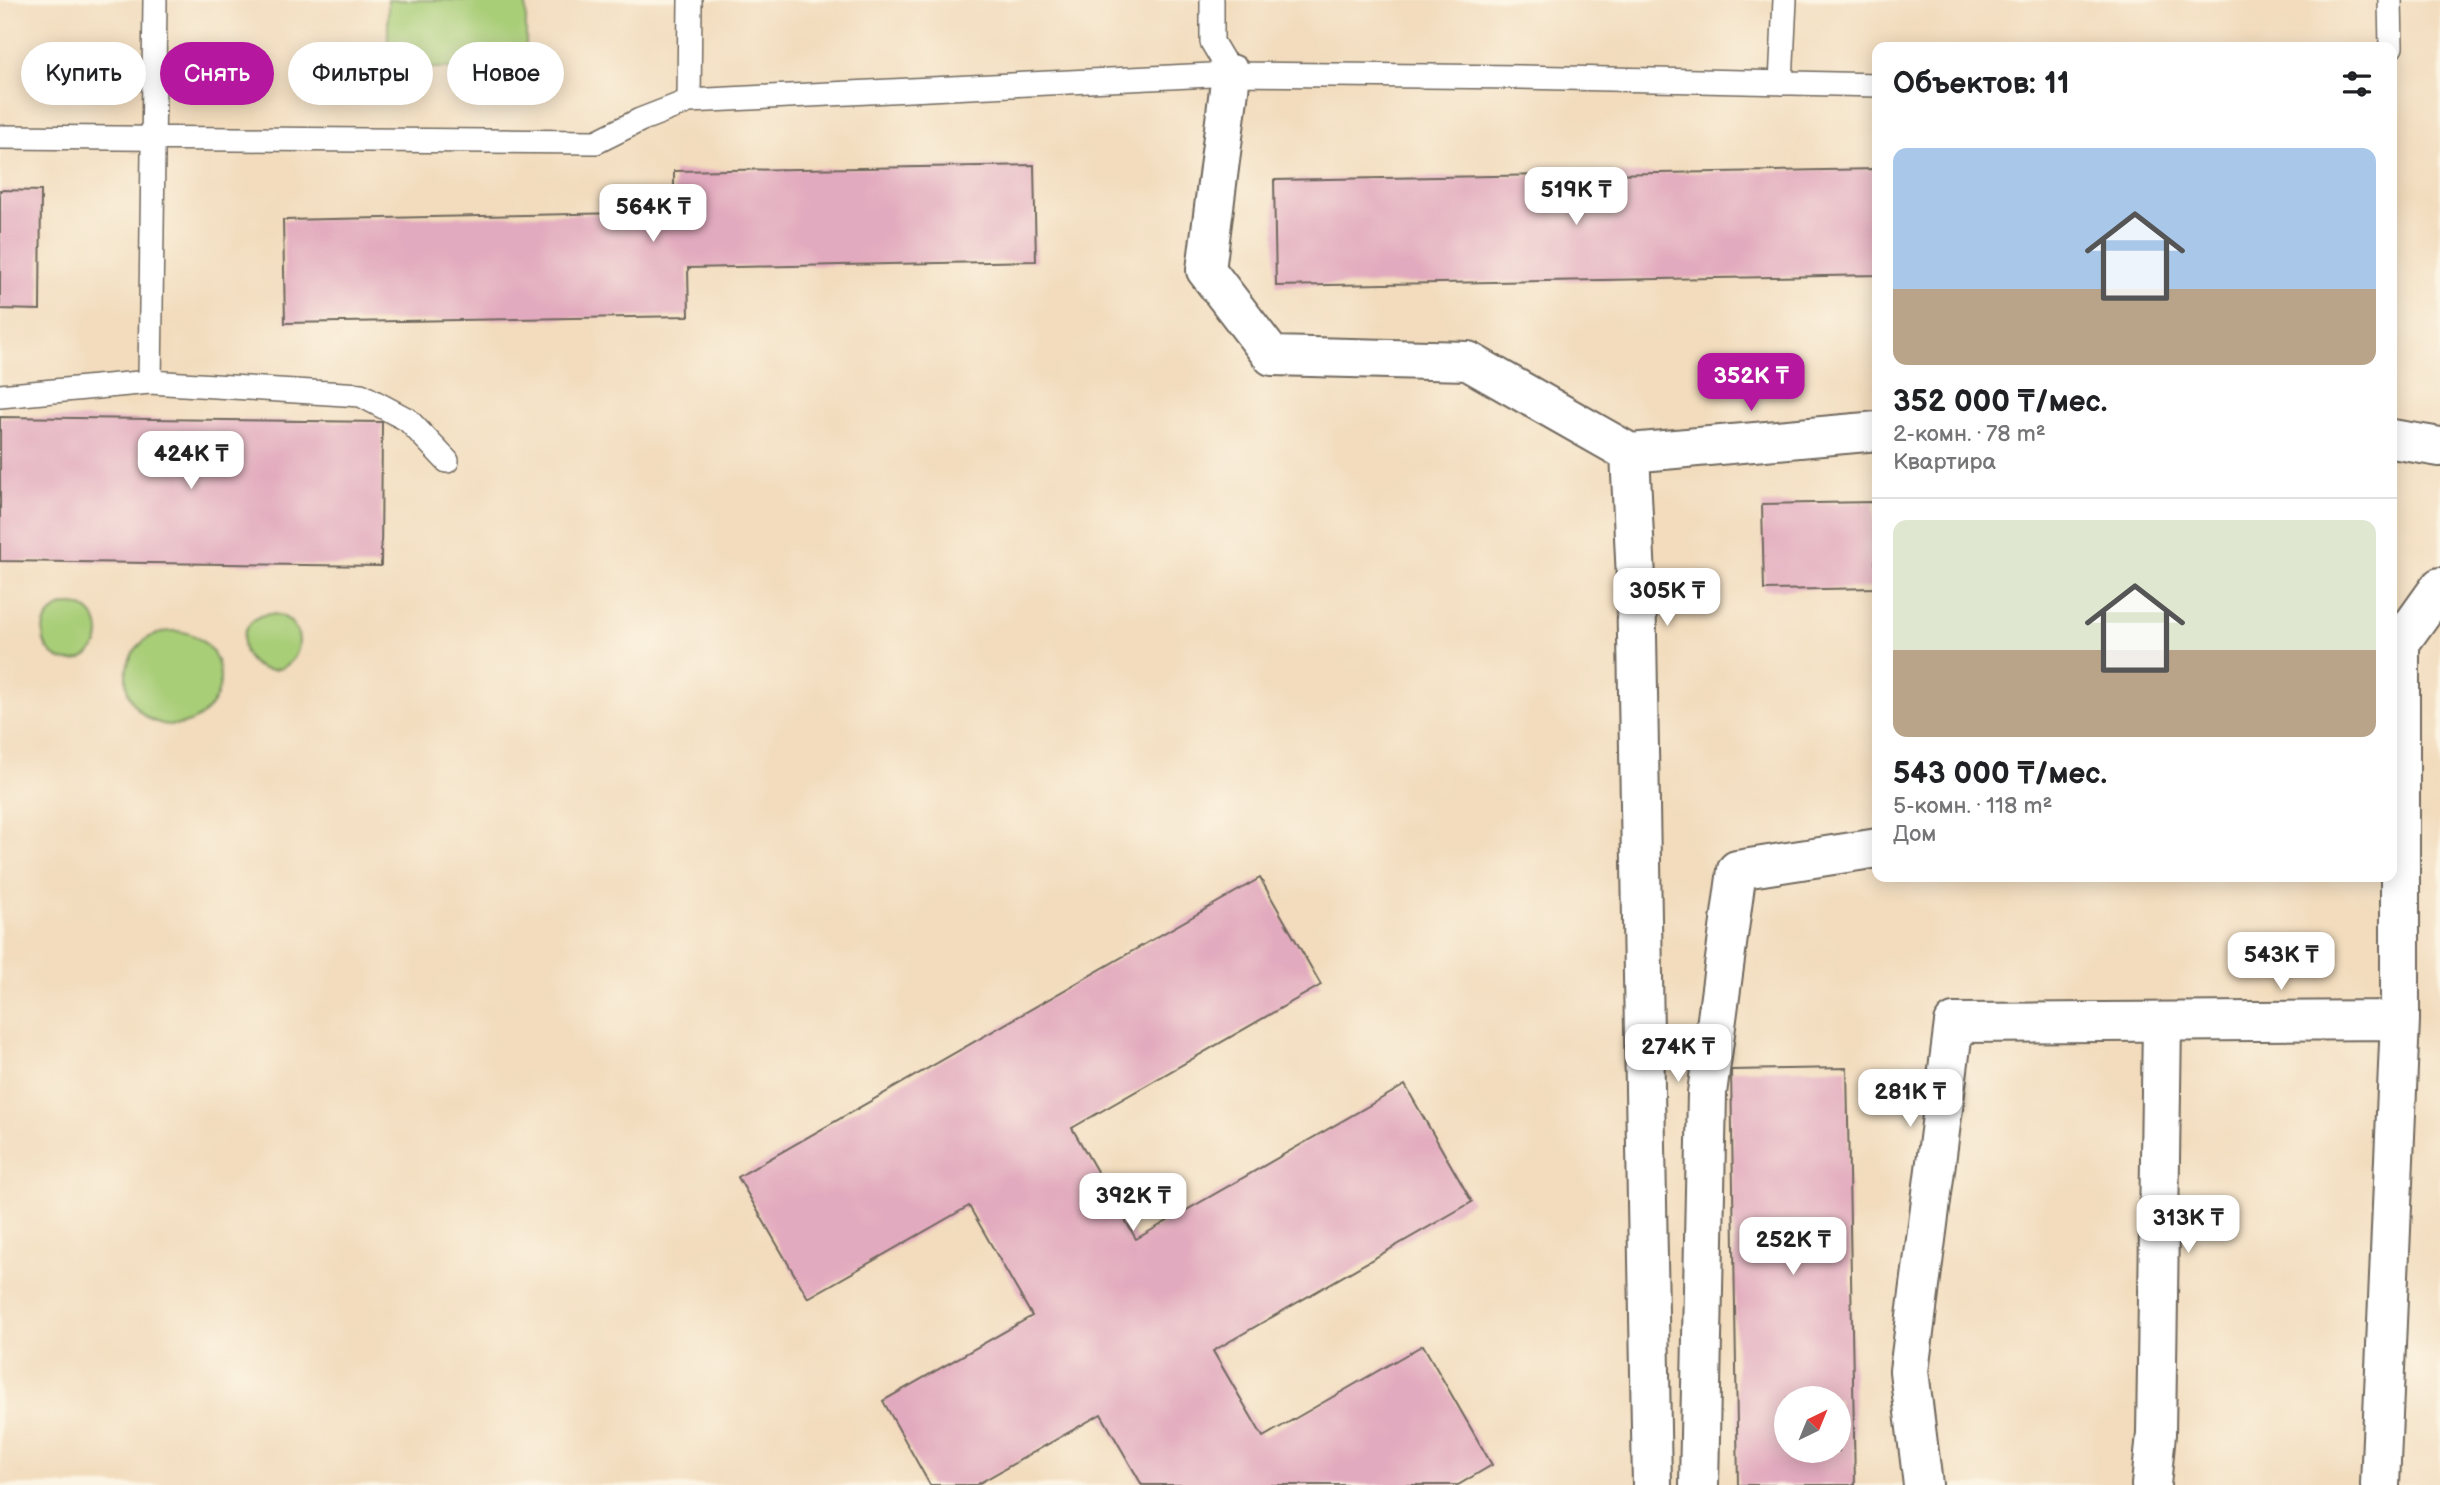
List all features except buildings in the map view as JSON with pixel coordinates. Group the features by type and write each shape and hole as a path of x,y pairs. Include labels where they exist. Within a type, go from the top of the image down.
{"street":[{"path":"1231,74 1206,270 1272,356 1468,361 1630,453 1872,432"},
{"path":"2397,440 2440,447"},
{"path":"1630,453 1637,593 1652,1485"},
{"path":"2397,792 2400,643 2440,587"},
{"path":"1699,1485 1707,1093 1737,870 1872,849"},
{"path":"2380,1485 2400,1020 2397,882"},
{"path":"1923,1485 1909,1371 1954,1023 2400,1020"},
{"path":"2151,1485 2156,1434 2162,1022"}],"lane":[{"path":"150,382 155,0"},
{"path":"689,101 690,0"},
{"path":"1212,0 1212,42 1231,74"},
{"path":"1781,83 1785,0"},
{"path":"2390,0 2392,42"},
{"path":"0,137 153,136 596,142 640,120 689,101 1231,74 1872,85"},
{"path":"0,396 150,382 361,395 408,420 447,461"}],"green space":[{"path":"388,0 526,0 526,42 447,42 447,68 433,68 433,42 388,42"},
{"path":"66,605 76,605 91,613 97,622 97,644 91,653 76,661 66,661 48,649 43,638 43,628 55,610"},
{"path":"266,614 276,614 291,622 297,631 297,653 291,662 276,670 266,670 248,658 243,647 243,637 255,619"},
{"path":"173,631 191,635 206,645 216,660 220,678 216,696 206,711 191,721 173,725 155,721 140,711 130,696 126,678 130,660 140,645 155,635"}]}
